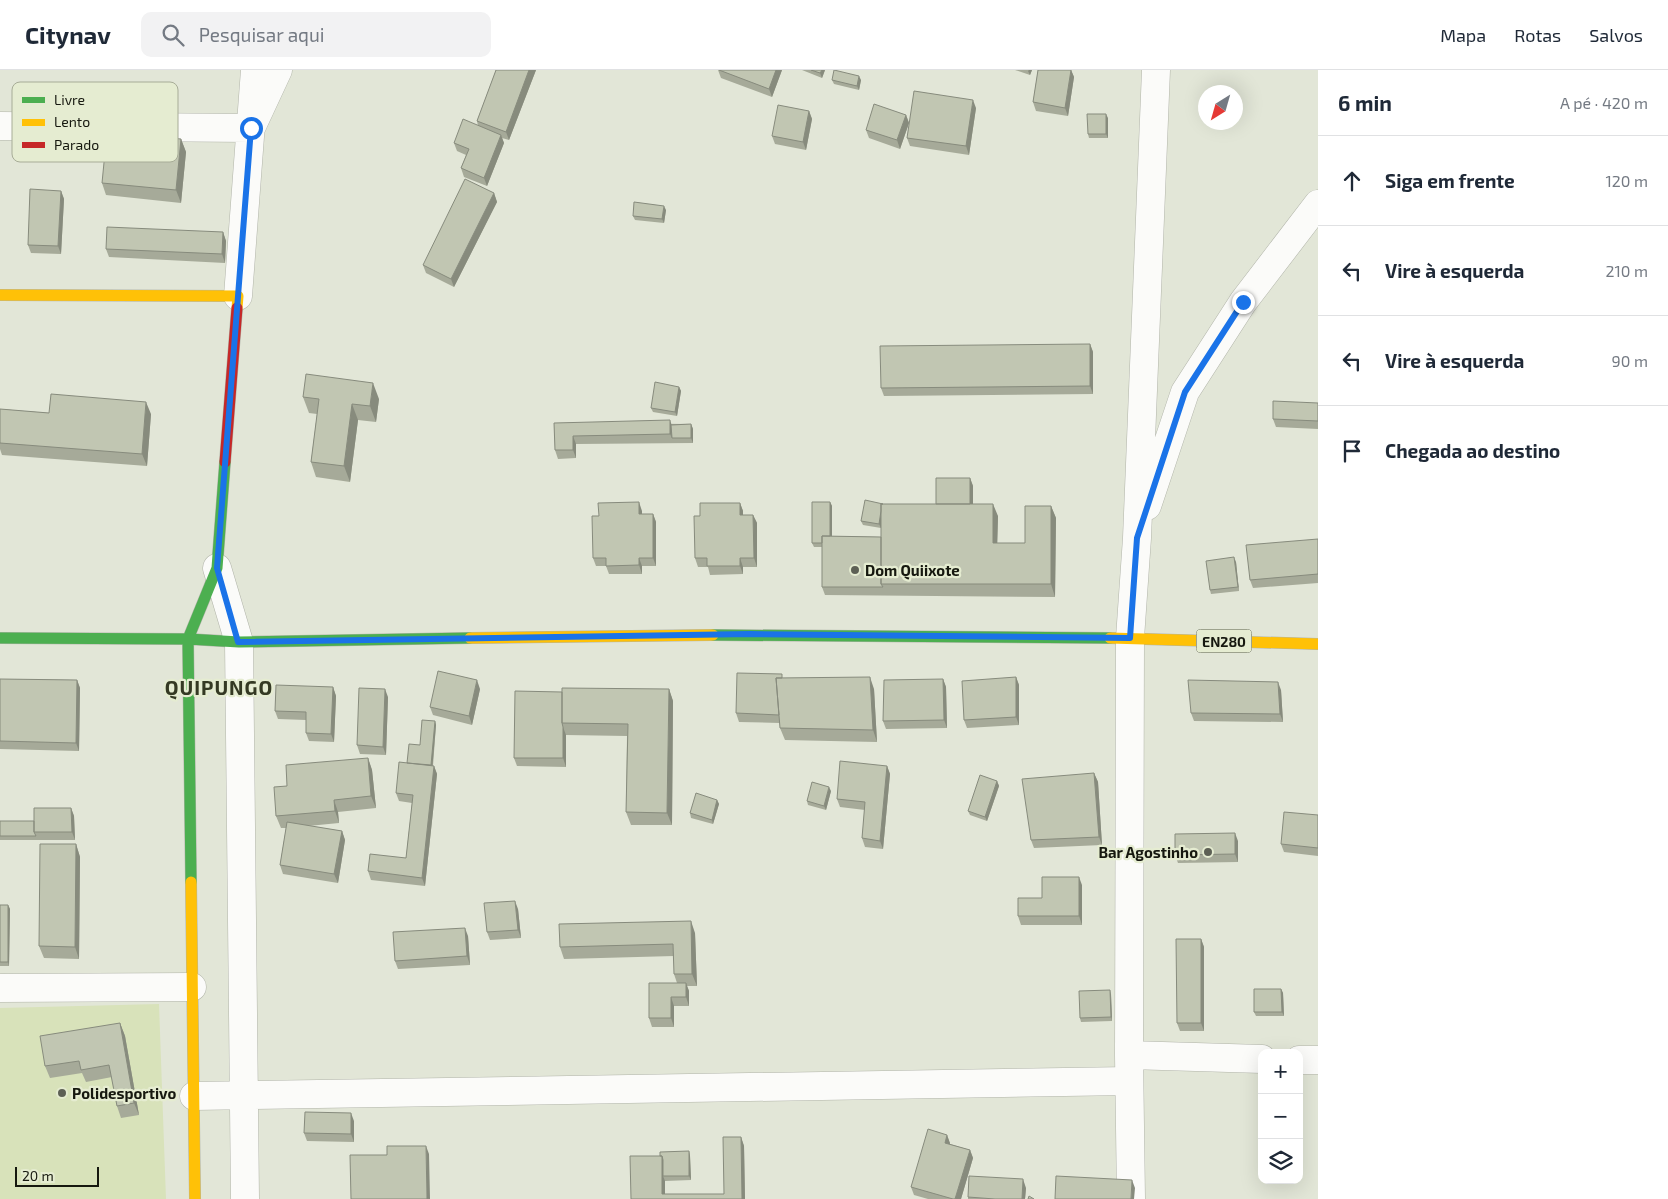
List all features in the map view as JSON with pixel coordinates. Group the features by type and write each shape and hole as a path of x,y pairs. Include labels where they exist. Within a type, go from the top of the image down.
{"main road":[{"path":"0,295 238,296 217,568 188,640 195,1199"},
{"name":"EN280","path":"0,638 238,642 750,634 1130,638 1318,644"}],"street":[{"path":"238,296 255,70"},
{"path":"251,128 278,70"},
{"path":"1131,1199 1129,1068 1130,638 1137,538 1156,70"},
{"path":"178,127 251,128"},
{"path":"1137,538 1185,392 1243,302 1318,204"},
{"path":"217,568 238,642 245,1199"},
{"path":"0,988 192,987"},
{"path":"194,1096 1129,1068 1258,1059"},
{"path":"1303,1060 1318,1060"}],"green space":[{"path":"159,1004 166,1199 0,1199 0,1008"}],"building":[{"path":"496,70 529,70 506,132 477,121"},
{"path":"719,70 776,70 769,89"},
{"path":"811,70 822,70 820,73"},
{"path":"834,70 859,76 857,86 832,80"},
{"path":"1038,70 1071,70 1065,108 1033,102"},
{"path":"914,91 973,100 966,146 907,138"},
{"path":"874,104 906,115 897,140 866,130"},
{"path":"778,105 809,111 803,142 772,136"},
{"path":"1087,114 1106,114 1106,134 1088,134"},
{"path":"463,119 501,135 484,178 461,168 469,149 454,143"},
{"path":"178,139 181,139 176,190 102,183 104,162 178,162"},
{"path":"465,179 494,193 451,279 423,265"},
{"path":"30,189 61,191 58,246 28,245"},
{"path":"634,202 664,206 662,219 633,216"},
{"path":"107,227 223,232 222,254 106,249"},
{"path":"1090,344 1090,386 881,388 880,346"},
{"path":"306,374 373,383 370,406 352,404 344,466 311,462 319,399 303,397"},
{"path":"655,382 679,387 675,412 651,408"},
{"path":"51,394 146,402 142,454 0,443 0,409 49,413"},
{"path":"1273,401 1318,403 1318,421 1273,419"},
{"path":"670,420 670,434 573,436 573,450 555,450 554,423"},
{"path":"691,424 691,438 672,438 671,425"},
{"path":"936,478 970,478 970,504 936,504"},
{"path":"865,500 883,504 881,504 879,524 861,521"},
{"path":"639,502 639,514 653,514 653,558 639,558 639,565 606,566 606,558 593,558 592,516 599,516 598,503"},
{"path":"812,502 830,502 830,536 822,536 822,543 812,543"},
{"path":"700,503 740,503 740,515 753,515 754,558 740,558 740,566 707,566 707,558 695,558 694,516 700,516"},
{"path":"881,504 993,504 993,543 1025,543 1025,506 1051,506 1051,584 881,584"},
{"name":"Dom Quiixote","path":"822,536 881,537 881,584 883,587 822,587"},
{"path":"1318,539 1318,574 1250,580 1246,545"},
{"path":"1234,557 1238,587 1210,590 1206,561"},
{"path":"438,671 477,680 469,716 430,707"},
{"path":"737,673 782,674 782,678 776,678 779,715 736,713"},
{"path":"870,677 873,730 780,728 776,678"},
{"path":"1016,677 1016,717 964,720 962,681"},
{"path":"0,679 77,680 76,743 0,741"},
{"path":"943,679 944,720 883,721 884,680"},
{"path":"1188,680 1278,682 1280,714 1191,713"},
{"path":"276,685 333,687 331,734 306,733 306,712 275,711"},
{"path":"359,688 385,689 383,747 357,745"},
{"path":"562,688 669,689 667,813 626,812 628,724 562,723"},
{"path":"515,691 562,692 563,758 514,758"},
{"path":"422,720 435,721 431,765 407,763 409,744 420,745"},
{"path":"368,758 371,796 334,800 335,811 276,816 274,787 287,786 286,765"},
{"path":"840,761 887,766 880,841 862,838 865,802 837,799"},
{"path":"399,762 434,766 422,878 368,871 370,854 406,858 413,795 396,793"},
{"path":"1094,773 1099,837 1031,840 1022,779"},
{"path":"980,775 997,781 985,817 968,811"},
{"path":"812,782 829,787 824,806 807,801"},
{"path":"696,793 717,800 712,820 690,813"},
{"path":"34,808 71,808 72,832 34,832"},
{"path":"1284,812 1318,815 1318,848 1281,844"},
{"path":"0,821 34,821 36,836 0,836"},
{"path":"287,822 342,831 334,874 280,865"},
{"path":"1235,833 1235,854 1175,855 1175,834"},
{"path":"40,844 76,844 75,947 39,946"},
{"path":"1042,877 1079,877 1079,916 1018,916 1018,898 1042,898"},
{"path":"515,901 518,930 487,932 484,903"},
{"path":"0,905 8,905 8,962 0,962"},
{"path":"691,921 692,974 674,974 673,944 560,947 559,924"},
{"path":"465,928 467,956 395,961 393,932"},
{"path":"1176,939 1201,939 1201,1023 1177,1023"},
{"path":"649,983 686,983 686,997 671,997 671,1018 649,1018"},
{"path":"1254,989 1281,989 1282,1012 1254,1012"},
{"path":"1110,990 1111,1017 1080,1018 1079,991"},
{"path":"120,1023 134,1103 117,1106 109,1065 81,1070 79,1061 45,1066 40,1036"},
{"path":"305,1112 351,1113 351,1134 304,1133"},
{"path":"928,1129 947,1135 945,1143 970,1150 955,1199 911,1187"},
{"path":"723,1137 741,1137 742,1199 631,1199 630,1156 662,1156 662,1194 724,1194"},
{"path":"387,1146 426,1146 427,1199 351,1199 350,1155 387,1155"},
{"path":"689,1151 689,1176 663,1176 663,1160 660,1152"},
{"path":"969,1176 1023,1179 1022,1199 968,1197"},
{"path":"1056,1176 1132,1180 1131,1199 1055,1199"}],"traffic: fast":[{"path":"191,882 188,639 217,568 225,462"},
{"path":"713,635 1110,638"},
{"path":"0,638 188,639 239,642 470,638"}],"traffic: slow":[{"path":"0,295 238,296 237,308"},
{"path":"470,638 713,635"},
{"path":"1110,638 1318,644"},
{"path":"191,882 195,1199"}],"traffic: jam":[{"path":"225,462 237,308"}],"place":[{"name":"Dom Quiixote","path":"855,570"},
{"name":"Bar Agostinho","path":"1208,852"},
{"name":"Polidesportivo","path":"62,1093"}],"district":[{"name":"QUIPUNGO","path":"219,687"}],"route":[{"path":"251,128 217,568 238,642 750,634 1130,638 1137,538 1185,392 1243,302"}]}
